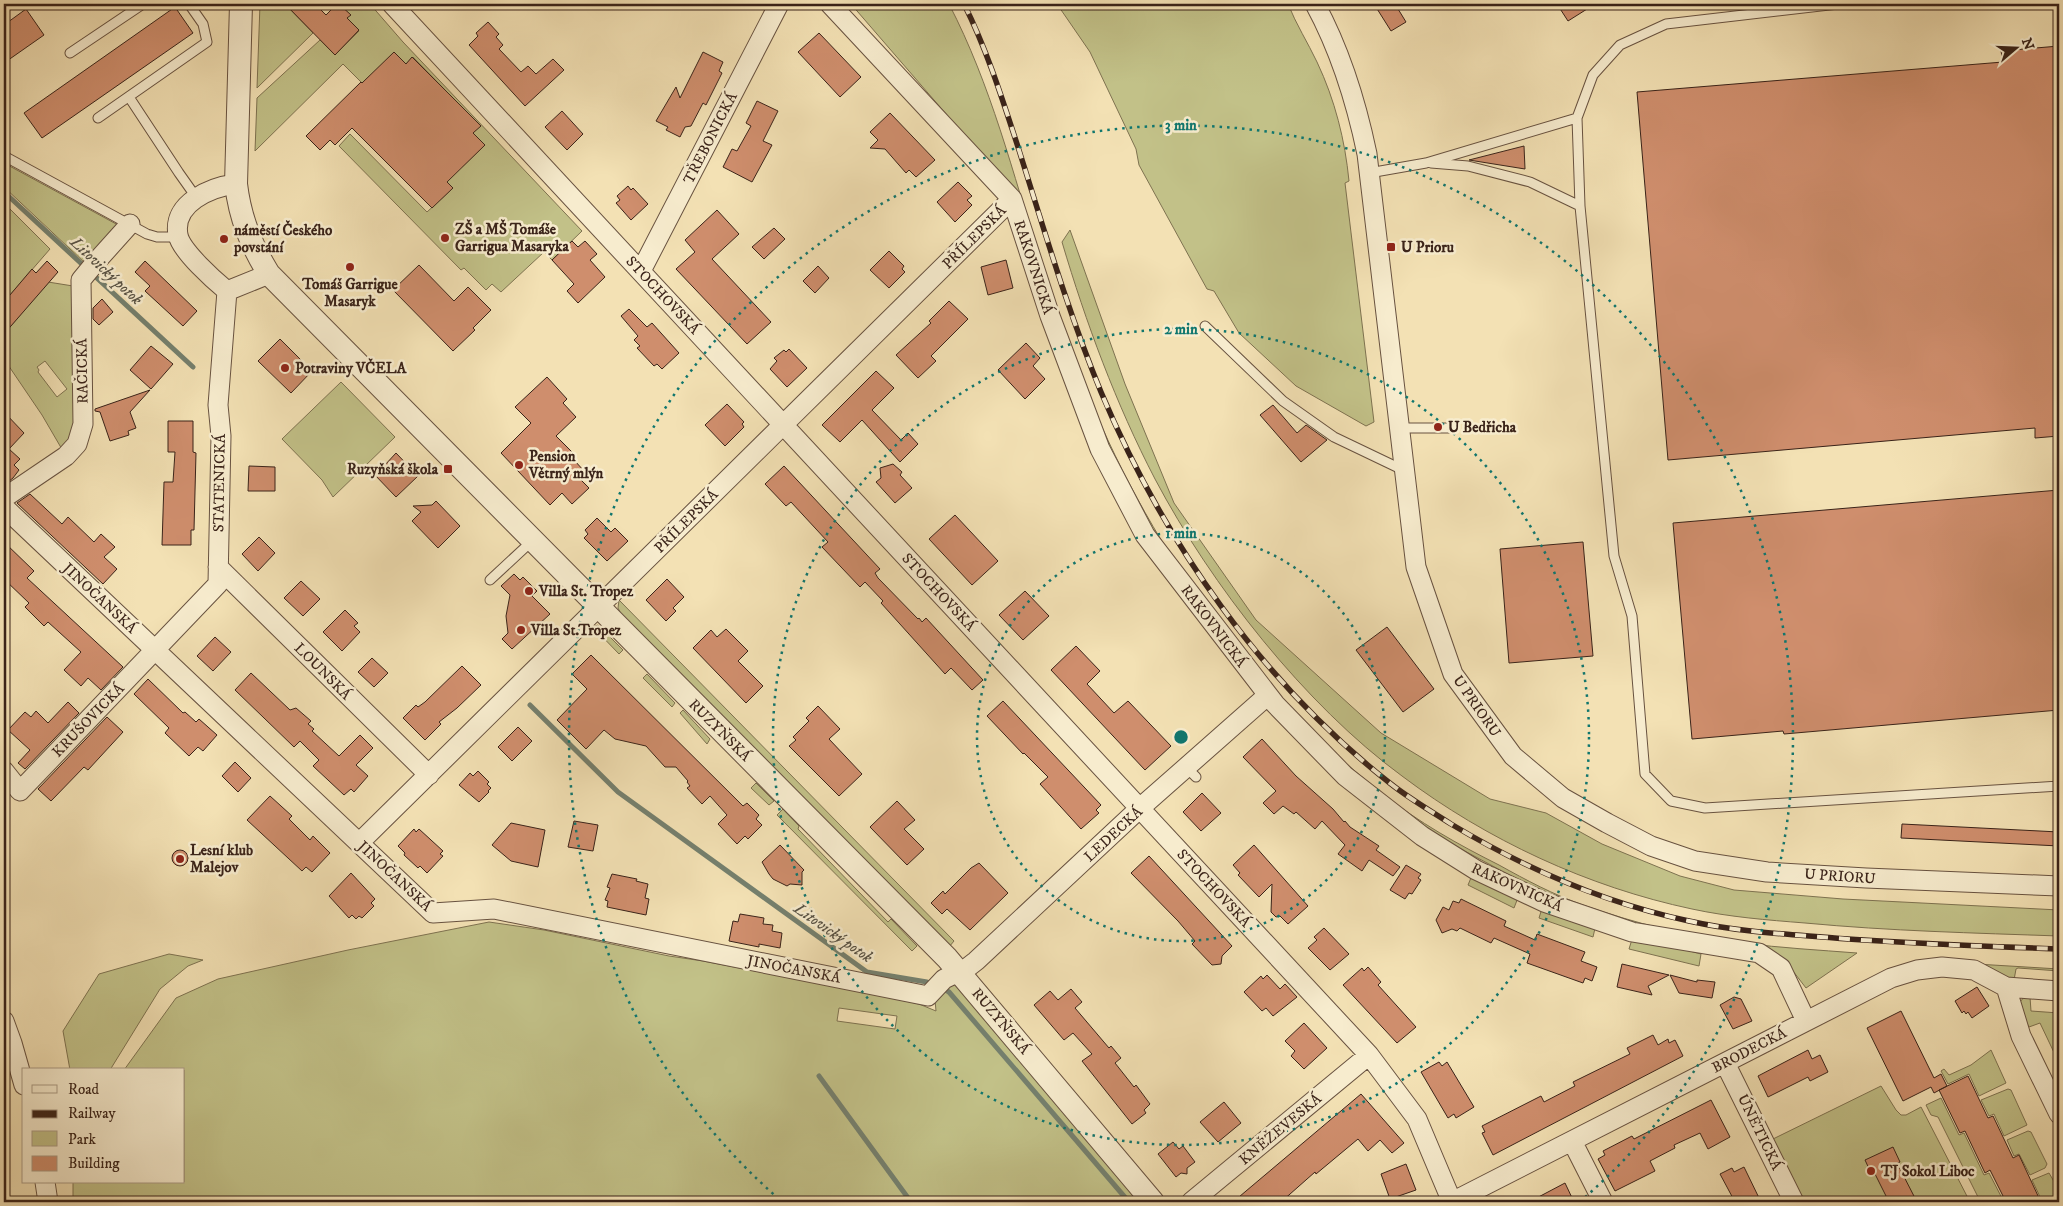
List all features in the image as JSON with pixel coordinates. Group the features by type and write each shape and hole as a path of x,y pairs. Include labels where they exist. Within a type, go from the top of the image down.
{"street":[{"path":"236,184 221,186 196,196 182,215 178,224 178,237 191,255 227,291 268,274 245,227 238,204 236,184 240,4"},
{"name":"STOCHOVSKÁ","path":"392,4 1369,1055 1417,1119 1452,1202"},
{"name":"TŘEBONICKÁ","path":"641,271 779,4"},
{"name":"RAKOVNICKÁ","path":"830,4 1012,199 1050,316 1100,449 1145,535 1267,696 1345,776 1422,836 1476,870 1544,902 1632,932 1759,953 1781,968 1806,1021"},
{"name":"U PRIORU","path":"1315,4 1327,25 1346,72 1359,115 1369,173 1416,568 1453,674 1513,756 1563,798 1607,824 1651,846 1695,861 1767,872 2059,886"},
{"name":"PŘÍLEPSKÁ","path":"360,843 1012,199"},
{"name":"RAČICKÁ","path":"4,498 66,456 77,444 83,424 81,280 130,224"},
{"name":"RUZYŇSKÁ","path":"268,274 598,607 1153,1202"},
{"name":"STATENICKÁ","path":"155,650 218,584 221,436 218,405 227,291"},
{"name":"JINOČANSKÁ","path":"4,507 433,912 494,909 928,996 945,981"},
{"name":"LOUNSKÁ","path":"218,567 429,775"},
{"name":"KRUŠOVICKÁ","path":"4,771 20,791 155,650"},
{"name":"LEDECKÁ","path":"945,981 976,961 1140,808 1191,772 1267,696"},
{"name":"BRODECKÁ","path":"1452,1202 1891,978 1917,970 1942,967 1974,970 2006,987 2059,991"},
{"path":"2006,987 2021,1036 2059,1114"},
{"path":"4,1021 22,1078"},
{"name":"KNĚŽEVESKÁ","path":"1191,1202 1369,1055"},
{"name":"ÚNĚTICKÁ","path":"1725,1063 1794,1202"},
{"path":"1572,1141 1603,1202"},
{"path":"45,1184 48,1202"}],"lane":[{"path":"70,53 143,4"},
{"path":"98,118 207,42 203,24 189,4"},
{"path":"1838,4 1666,24 1620,45 1594,75 1577,118 1580,206 1614,556 1632,616 1645,774 1671,801 1705,808 2059,786"},
{"path":"129,97 196,196"},
{"path":"1369,173 1426,163 1577,118"},
{"path":"4,156 157,237 178,237"},
{"path":"1426,163 1468,166 1530,182 1580,206"},
{"path":"1205,326 1282,401 1334,437 1403,470"},
{"path":"1398,428 1451,428"},
{"path":"490,580 532,540"}],"green space":[{"path":"260,4 285,4 313,33 257,88"},
{"path":"339,4 370,4 403,42 582,231 552,260 544,252 501,292 492,284 486,290 464,268 461,270 339,146 350,134 427,212 453,188 430,166 456,161 462,167 485,145 473,133 480,126 413,57 374,95 343,64 255,151 257,98 320,40 335,55 359,31 347,18 350,15"},
{"path":"851,4 949,4 964,35 989,98 1049,289 1017,196"},
{"path":"1057,4 1288,4 1323,76 1342,135 1349,181 1345,183 1374,422 1366,426 1296,386 1239,333 1214,291 1207,289 1139,165 1136,149 1090,52"},
{"path":"4,163 118,225 86,264 4,187"},
{"path":"4,203 50,249 4,302"},
{"path":"1070,230 1125,384 1174,503 1256,620 1381,733 1490,799 1546,813 1602,844 1680,876 1734,890 1843,899 2059,910 2059,936 1900,930 1777,921 1706,912 1653,900 1577,874 1540,858 1469,821 1402,776 1330,715 1296,679 1232,601 1178,519 1155,479 1127,422 1103,363 1081,303 1062,242"},
{"path":"48,282 73,286 76,431 63,451 42,415 4,359 4,334","holes":["45,361 67,389 57,397 38,372 37,367"]},
{"path":"1049,289 1070,347 1060,321"},
{"path":"1070,347 1108,441 1137,498 1170,554 1206,608 1288,708 1334,753 1383,794 1439,832 1530,882 1602,912 1702,937 1772,946 1857,953 1806,988 1786,962 1766,951 1636,927 1581,908 1530,886 1433,834 1381,797 1338,761 1271,693 1177,572 1150,531 1108,449 1087,397"},
{"path":"341,382 395,437 333,497 322,480 282,439"},
{"path":"619,600 954,941 949,947 620,612 618,608"},
{"path":"598,625 623,650 619,654 593,627"},
{"path":"647,674 675,703 672,707 643,678"},
{"path":"683,710 710,739 707,744 680,713"},
{"path":"756,783 774,801 769,805 751,788"},
{"path":"783,809 799,826 798,829 888,922 891,919 917,946 912,951 777,815"},
{"path":"1473,873 1519,895 1514,908 1468,885"},
{"path":"1543,905 1596,924 1593,937 1539,918"},
{"path":"489,922 544,930 669,956 860,991 919,1004 936,1011 935,1000 947,985 956,984 1142,1202 73,1202 73,1184 185,1184 185,1068 125,1068 176,998 218,979 348,950","holes":["839,1008 897,1016 895,1029 837,1021"]},
{"path":"1633,936 1701,954 1699,966 1629,949"},
{"path":"169,954 203,960 188,966 160,989 111,1068 70,1068 63,1031 99,974"},
{"path":"1976,964 2059,969 2059,971 2018,968 2016,969 2014,980 2010,981"},
{"path":"2024,997 2030,997 2031,1011 2059,1013 2059,1063 2040,1023 2029,1027 2020,1011 2020,1002"},
{"path":"1991,1050 2006,1083 1979,1096 1969,1074 1948,1084 1941,1071 1944,1069 1949,1075 1971,1065"},
{"name":"TJ Sokol Liboc","path":"1881,1086 1901,1115 1906,1115 1921,1107 1970,1202 1804,1202 1773,1139"},
{"path":"2008,1089 2011,1090 2027,1125 2004,1136 1994,1114 1989,1116 1981,1100"},
{"path":"1941,1098 1959,1135 1964,1133 1984,1175 1989,1173 2004,1202 1984,1202 1979,1199 1938,1117 1931,1115 1926,1105"},
{"path":"2028,1131 2031,1132 2047,1164 2045,1168 2030,1175 2019,1154 2014,1156 2007,1140"},
{"path":"2049,1173 2059,1190 2059,1200 2055,1202 2035,1202 2041,1199 2032,1180"}],"building":[{"path":"285,4 315,4 326,15 339,4 351,15 347,18 359,30 335,55"},
{"path":"1374,4 1395,4 1406,22 1391,31"},
{"path":"1557,4 1595,4 1568,21"},
{"path":"175,7 193,33 42,138 24,113"},
{"path":"26,9 44,35 4,63 4,25"},
{"path":"488,22 499,34 496,37 503,45 499,49 521,72 528,66 536,74 553,59 564,70 525,106 469,45 478,36 476,33"},
{"path":"819,33 861,77 840,97 798,52"},
{"path":"2059,46 2059,436 2035,438 2035,428 1668,460 1637,92 2003,62 2001,51"},
{"path":"394,52 406,64 412,57 481,126 473,133 485,145 447,182 453,188 432,208 352,128 335,145 330,140 320,150 306,136"},
{"path":"703,52 723,62 719,71 722,73 706,105 703,103 691,126 685,127 680,137 666,130 668,127 656,121 676,87 680,98"},
{"path":"757,101 778,111 763,141 772,145 752,182 723,167 732,149 737,151 751,126 746,123"},
{"path":"562,111 583,134 567,150 545,127"},
{"path":"890,113 935,160 916,177 909,170 906,173 885,149 870,148 878,140 870,132"},
{"path":"1524,146 1525,169 1469,160"},
{"path":"958,182 972,196 967,200 972,205 955,222 937,202"},
{"path":"628,186 631,190 633,188 648,204 631,220 616,203 620,200 617,196"},
{"path":"717,210 739,234 712,259 771,322 747,344 676,269 695,252 685,240"},
{"path":"774,228 785,239 764,259 752,247"},
{"path":"572,241 578,247 585,241 597,254 590,260 605,277 578,303 567,291 574,284 552,260"},
{"path":"889,251 904,266 902,269 905,272 889,288 870,270"},
{"path":"1006,260 1013,288 988,295 981,267"},
{"path":"47,261 58,272 4,334 4,302 32,269 36,273"},
{"path":"145,261 197,311 183,326 145,291 150,286 135,272"},
{"path":"419,265 454,301 468,287 491,310 473,328 475,330 453,351 393,290"},
{"path":"818,266 829,278 815,293 803,281"},
{"path":"102,299 113,312 99,325 93,319 93,308"},
{"path":"949,301 968,319 931,356 936,361 918,378 896,355 931,323 929,321"},
{"path":"629,309 647,327 652,323 679,353 662,369 657,364 654,366 637,348 640,346 634,340 638,336 621,316"},
{"path":"280,339 312,371 291,393 258,361"},
{"path":"1026,343 1040,358 1033,366 1045,379 1025,399 998,370"},
{"path":"151,346 173,364 151,389 130,370"},
{"path":"789,349 807,368 787,387 770,369 777,361 774,358 784,350 786,352"},
{"path":"876,371 894,388 872,410 901,440 908,433 918,444 900,462 862,420 840,442 822,425"},
{"path":"547,377 567,399 563,403 576,417 556,436 577,457 574,460 585,472 579,478 589,488 572,504 562,493 550,505 501,453 531,423 515,407"},
{"path":"150,390 130,412 136,428 128,431 129,435 110,441 100,412 95,411 95,409"},
{"path":"727,404 744,422 742,424 744,427 725,446 705,425"},
{"path":"1273,405 1297,433 1306,425 1327,440 1301,462 1260,415"},
{"path":"4,412 24,433 9,449 20,459 14,465 19,470 4,485"},
{"path":"168,421 193,421 193,452 196,453 194,530 191,530 191,545 162,545 164,482 173,482 175,452 168,452"},
{"path":"396,453 418,476 396,497 373,473 383,464 384,466"},
{"path":"893,464 902,472 900,475 912,488 895,503 876,482 881,478 880,468"},
{"path":"249,466 275,467 275,491 248,491"},
{"path":"784,466 880,569 875,573 878,578 918,619 922,622 926,618 983,680 972,690 951,668 945,674 881,603 883,601 865,582 860,587 822,547 828,542 791,502 786,506 765,484"},
{"path":"2059,490 2059,710 1784,734 1783,731 1692,739 1673,523"},
{"path":"30,494 62,524 68,517 94,542 101,534 115,547 104,557 117,569 103,584 17,503"},
{"path":"436,501 460,526 438,548 412,521 421,512 413,506 432,505"},
{"path":"955,515 998,561 972,585 929,539"},
{"path":"597,518 611,532 615,528 628,541 607,561 584,538 588,534 585,530"},
{"path":"259,537 275,553 258,571 242,554"},
{"path":"4,542 34,571 27,578 123,667 101,690 88,678 81,686 64,670 81,652 48,622 44,626 25,607 29,603 4,579"},
{"path":"1583,542 1593,656 1509,663 1500,549"},
{"path":"514,574 520,580 523,577 537,591 532,596 550,614 512,649 502,639 508,633 506,616 510,595 501,586"},
{"path":"667,579 684,597 673,608 676,611 666,621 646,600"},
{"path":"301,581 320,599 303,616 284,598"},
{"path":"1025,591 1049,616 1023,640 999,615"},
{"path":"345,610 358,623 354,626 360,632 342,651 323,632"},
{"path":"1387,627 1434,689 1403,712 1356,650"},
{"path":"726,629 748,651 738,661 763,686 746,703 693,648 711,630 717,637"},
{"path":"215,637 231,652 213,671 197,656"},
{"path":"1076,646 1100,671 1087,684 1114,713 1128,701 1171,746 1145,770 1051,670"},
{"path":"591,655 743,806 747,803 759,815 756,819 762,825 748,839 745,836 737,844 718,824 727,815 710,796 702,804 687,788 690,786 688,781 676,767 665,767 646,746 615,739 604,730 586,749 557,720 587,689 572,674"},
{"path":"372,658 388,673 374,687 358,672"},
{"path":"462,666 481,685 439,722 441,724 425,740 403,718 416,705 418,707 425,702"},
{"path":"251,673 290,710 296,708 311,721 308,724 314,729 312,731 339,756 360,735 373,748 356,765 368,776 354,792 351,789 344,795 313,766 319,760 300,741 294,747 235,690"},
{"path":"148,679 183,713 185,712 196,722 199,719 217,735 203,751 198,747 189,756 165,733 169,728 134,694"},
{"path":"1003,701 1101,805 1096,810 1099,813 1081,829 1040,784 1048,777 987,716"},
{"path":"68,702 79,713 25,769 18,763 30,750 8,730 25,712 31,717 36,711 48,723"},
{"path":"818,706 840,729 829,739 862,774 839,796 789,746 796,740 793,737 809,721 806,718"},
{"path":"107,717 123,732 88,770 84,767 51,801 38,789"},
{"path":"518,727 532,741 512,761 498,747"},
{"path":"1262,739 1296,776 1333,809 1344,822 1379,846 1376,850 1400,867 1393,876 1369,860 1362,871 1338,854 1345,845 1322,821 1315,829 1296,812 1294,814 1283,806 1274,814 1263,803 1276,791 1243,757"},
{"path":"235,762 251,778 238,792 222,776"},
{"path":"478,771 489,782 487,784 491,788 479,802 459,785 470,773 473,776"},
{"path":"1202,793 1221,813 1201,831 1183,812"},
{"path":"270,796 292,816 289,819 310,840 313,836 330,853 312,872 306,867 302,871 247,820"},
{"path":"897,801 915,820 904,829 924,849 907,865 870,827"},
{"path":"574,821 598,825 593,851 568,847"},
{"path":"511,823 545,830 538,867 511,861 492,845"},
{"path":"1902,824 2059,832 2059,846 1901,838"},
{"path":"414,829 416,832 419,829 443,851 440,854 443,856 427,873 420,866 418,868 404,855 405,853 398,846"},
{"path":"780,845 804,870 802,872 802,885 790,884 787,886 773,879 762,862"},
{"path":"1254,845 1308,906 1288,924 1280,916 1276,917 1271,912 1272,884 1259,897 1238,875 1240,873 1233,865"},
{"name":"Lesní klub Malejov","path":"180,850 186,852 188,858 186,864 180,866 174,864 172,858 174,852"},
{"path":"1149,856 1232,946 1222,956 1221,964 1212,965 1192,944 1195,941 1178,921 1131,873"},
{"path":"979,863 1008,893 970,930 947,909 942,914 931,903 943,891 945,894 971,868"},
{"path":"1406,865 1421,874 1418,878 1421,880 1412,894 1409,893 1405,899 1390,890"},
{"path":"351,873 375,899 371,903 374,906 362,918 359,916 356,919 352,915 349,918 329,896"},
{"path":"612,874 637,879 636,881 648,884 645,898 649,899 646,915 607,907 608,901 605,900 610,888 607,887"},
{"path":"1461,899 1506,921 1504,926 1535,940 1537,934 1585,952 1581,961 1597,967 1592,981 1585,978 1583,983 1527,963 1530,954 1494,938 1491,943 1460,928 1457,931 1452,929 1442,933 1436,920 1443,907 1449,910 1453,901 1459,903"},
{"path":"740,914 764,918 763,924 773,925 772,931 782,933 780,948 759,944 759,947 729,941 733,921 738,922"},
{"path":"1324,928 1349,954 1330,970 1308,948 1317,940 1314,937"},
{"path":"1622,964 1669,975 1648,986 1652,995 1617,987"},
{"path":"1368,967 1381,982 1378,985 1416,1027 1397,1043 1343,985 1362,968 1364,971"},
{"path":"1267,975 1280,989 1285,984 1297,997 1273,1016 1266,1008 1262,1011 1244,992 1261,976 1263,979"},
{"path":"1670,975 1697,982 1697,980 1715,982 1712,998 1679,993"},
{"path":"1977,987 1989,1006 1972,1018 1968,1012 1966,1014 1964,1011 1962,1013 1955,1001"},
{"path":"1071,989 1082,1002 1075,1008 1109,1048 1111,1046 1121,1058 1115,1063 1134,1087 1136,1085 1150,1104 1144,1110 1146,1113 1132,1124 1082,1061 1092,1054 1073,1033 1064,1040 1034,1005 1050,991 1058,1000"},
{"path":"1734,997 1741,999 1752,1021 1733,1029 1720,1005"},
{"path":"1901,1011 1934,1078 1941,1074 1947,1086 1934,1093 1931,1087 1903,1101 1867,1028"},
{"path":"1304,1023 1327,1048 1304,1069 1291,1056 1295,1051 1285,1041"},
{"path":"1653,1035 1658,1045 1668,1039 1669,1043 1675,1040 1683,1056 1493,1155 1482,1133 1485,1132 1482,1126 1541,1096 1544,1102 1575,1086 1573,1082 1630,1054 1627,1048"},
{"path":"1808,1050 1812,1059 1820,1055 1828,1072 1810,1081 1808,1077 1768,1097 1758,1076"},
{"path":"1439,1062 1442,1066 1447,1062 1474,1107 1456,1118 1454,1114 1448,1118 1421,1072"},
{"path":"1968,1076 1988,1118 1993,1116 2013,1158 2019,1155 2039,1198 2031,1202 2006,1202 1990,1170 1985,1173 1965,1131 1960,1133 1939,1090"},
{"path":"1361,1094 1404,1143 1392,1153 1380,1140 1368,1151 1358,1139 1316,1174 1315,1172 1281,1202 1233,1202"},
{"path":"1711,1100 1730,1137 1708,1149 1700,1133 1674,1145 1675,1148 1650,1161 1655,1171 1615,1191 1598,1159 1605,1155 1603,1151 1632,1136 1634,1139"},
{"path":"1224,1102 1241,1123 1218,1142 1200,1122"},
{"path":"1173,1142 1179,1149 1183,1146 1195,1162 1187,1168 1187,1174 1181,1173 1176,1177 1158,1154"},
{"path":"1893,1147 1900,1162 1897,1163 1917,1202 1889,1202 1875,1174 1872,1175 1865,1160"},
{"path":"1406,1164 1416,1190 1390,1199 1381,1174"},
{"path":"1744,1167 1761,1202 1735,1202 1720,1174 1732,1168 1734,1172"},
{"path":"1565,1183 1574,1202 1529,1202"}],"waterway":[{"name":"Litovický potok","path":"4,192 193,367"},
{"name":"Litovický potok","path":"530,705 618,792 867,972 927,982 934,985"},
{"name":"Litovický potok","path":"942,988 949,992 1129,1202"},
{"path":"819,1076 911,1202"}],"railway":[{"path":"964,4 980,39 1000,92 1078,332 1101,392 1126,448 1186,555 1221,606 1259,655 1300,701 1344,744 1406,795 1451,824 1508,856 1566,883 1657,914 1719,927 1779,934 2059,949"}],"place":[{"name":"ZŠ a MŠ Tomáše Garrigua Masaryka","path":"445,238"},
{"name":"náměstí Českého povstání","path":"224,239"},
{"name":"U Prioru","path":"1391,247"},
{"name":"Tomáš Garrigue Masaryk","path":"350,267"},
{"name":"Potraviny VČELA","path":"285,368"},
{"name":"U Bedřicha","path":"1438,427"},
{"name":"Pension Větrný mlýn","path":"519,465"},
{"name":"Ruzyňská škola","path":"448,469"},
{"name":"Villa St. Tropez","path":"529,591"},
{"name":"Villa St.Tropez","path":"521,630"},
{"name":"Lesní klub Malejov","path":"180,859"},
{"name":"TJ Sokol Liboc","path":"1871,1171"}]}
